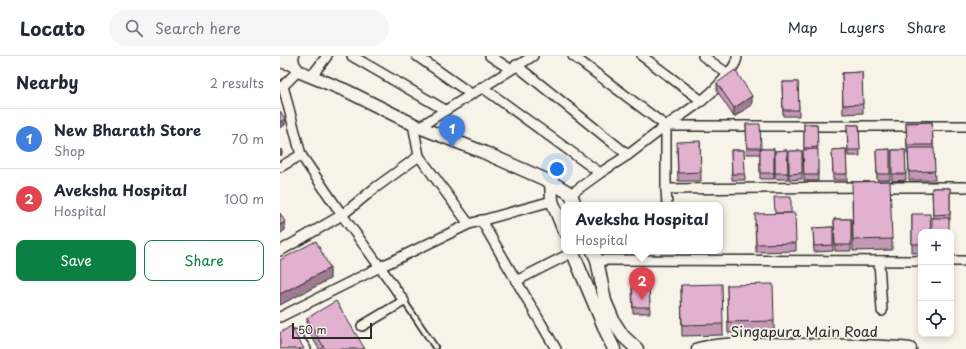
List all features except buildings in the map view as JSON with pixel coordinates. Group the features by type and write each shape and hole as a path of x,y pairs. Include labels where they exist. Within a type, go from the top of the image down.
{"street":[{"path":"281,56 284,62 294,64 312,76 347,91 416,126 483,152 551,182 573,199 600,173 628,155 702,101 728,74 737,60 737,56"},
{"path":"312,76 327,56"},
{"path":"352,56 445,110"},
{"path":"417,56 471,94"},
{"path":"490,56 513,67 628,155"},
{"path":"416,126 533,56"},
{"path":"573,56 666,126 966,126"},
{"path":"642,56 702,101"},
{"path":"703,56 728,74"},
{"path":"294,64 282,87 302,155 342,215 404,302 362,326"},
{"path":"482,87 600,173"},
{"path":"416,126 419,156 469,224"},
{"path":"666,126 667,202"},
{"path":"280,167 302,155"},
{"path":"280,251 342,215 419,156"},
{"path":"551,182 552,201 561,224"},
{"path":"666,189 966,187"},
{"path":"280,317 469,224 552,201"},
{"path":"481,220 556,349"},
{"path":"516,281 569,254"},
{"path":"574,254 614,349"},
{"path":"637,349 623,336 614,322 605,301 595,255 668,255 918,261"},
{"path":"879,261 882,311"},
{"path":"954,261 966,262"},
{"path":"280,340 291,334 296,335 306,349"},
{"name":"Singapura Main Road","path":"698,349 738,345 784,344 871,346 910,349"}],"lane":[{"path":"404,302 435,347"}],"place":[{"name":"New Bharath Store","path":"452,148"},
{"name":"Aveksha Hospital","path":"642,300"}]}
